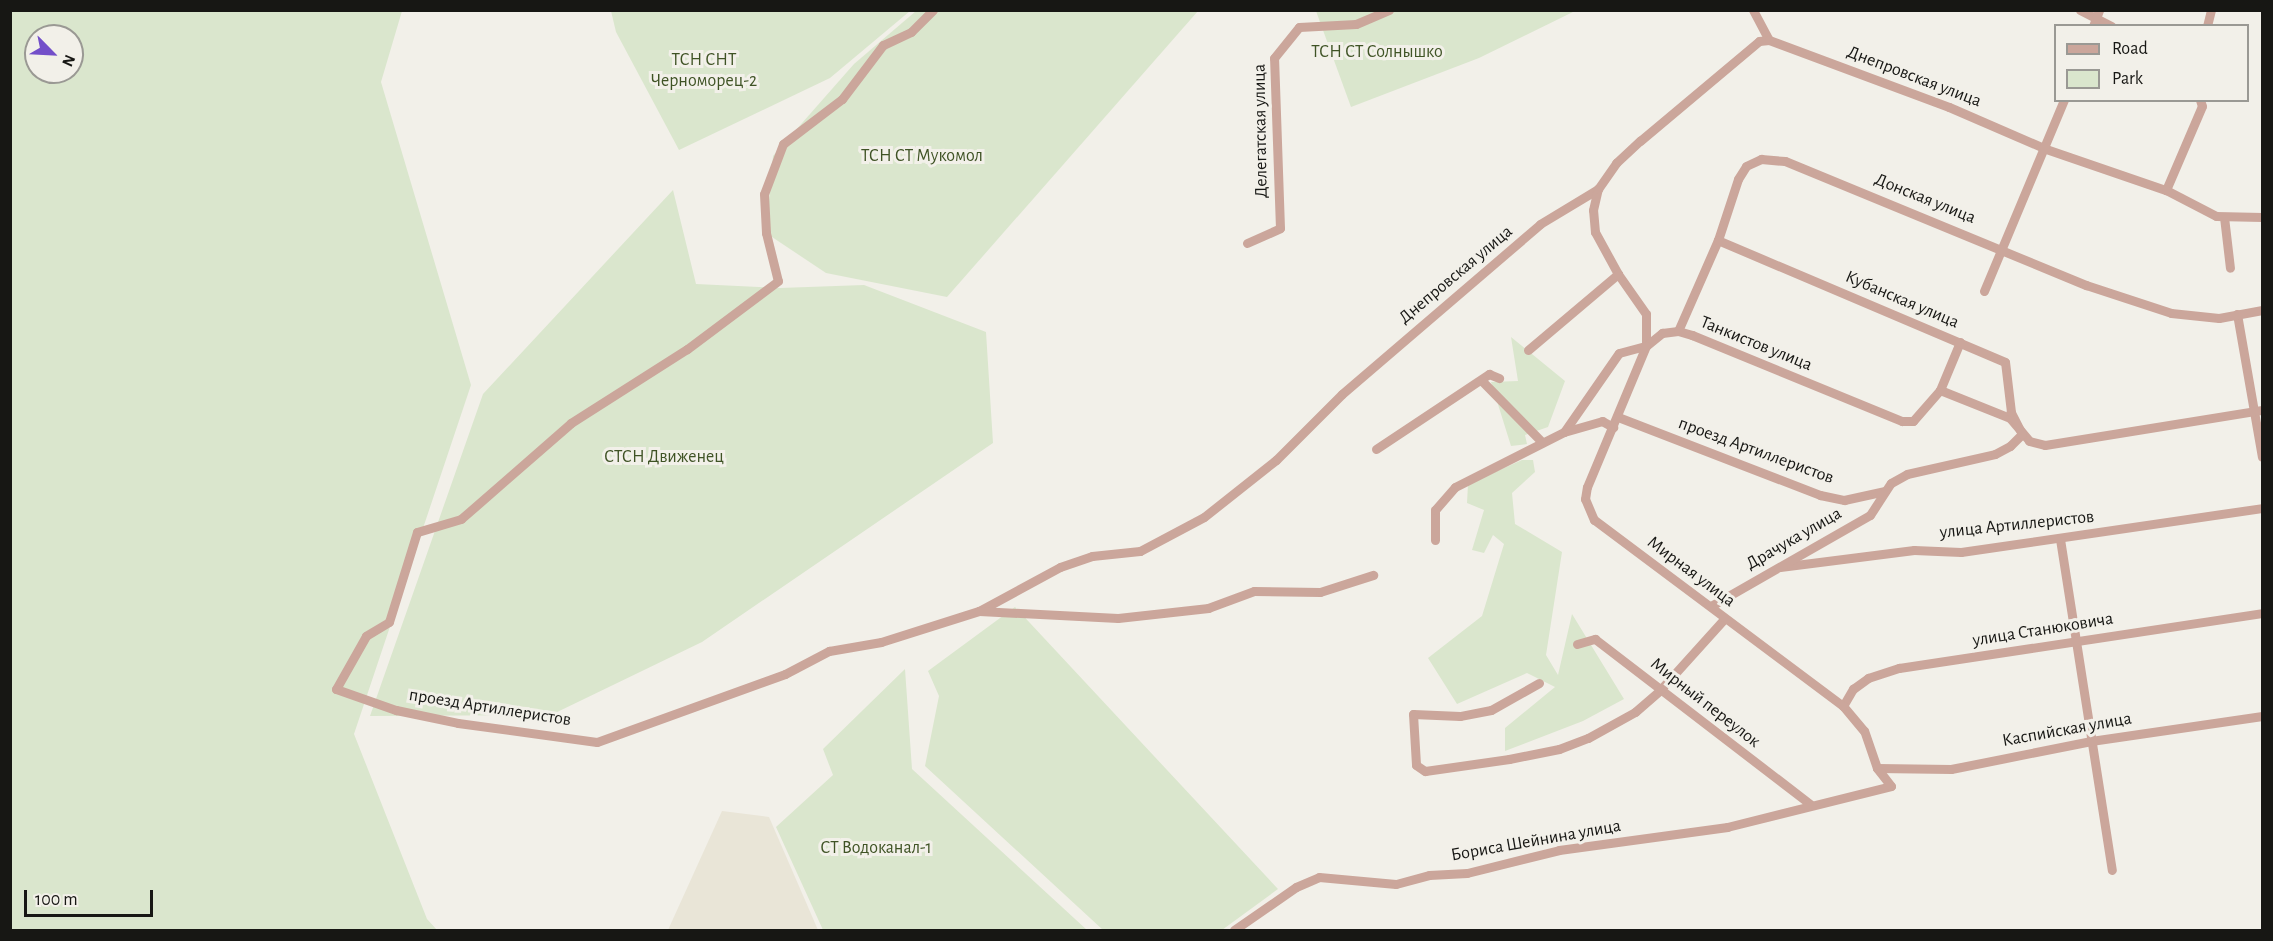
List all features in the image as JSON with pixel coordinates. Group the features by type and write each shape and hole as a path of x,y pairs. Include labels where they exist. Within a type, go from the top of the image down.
{"street":[{"name":"проезд Артиллеристов","path":"933,10 911,32 883,45 842,99 783,144 764,194 766,233 777,281 687,349 571,423 461,519 417,532 389,622 366,636 336,689 396,710 458,723 597,742 785,674 829,651 881,642 979,611 1060,567 1092,556 1140,551 1204,517 1276,460 1342,394"},
{"name":"Делегатская улица","path":"1247,243 1280,228 1274,58 1299,27 1356,24 1389,10"},
{"path":"1753,10 1768,40"},
{"path":"2080,10 2096,18"},
{"name":"Днепровская улица","path":"1618,274 1595,232 1593,210 1598,189 1616,163 1640,141 1759,41 1768,40 1949,107 2046,149 2166,190 2224,217 2262,217"},
{"path":"1984,291 2046,149 2063,102"},
{"path":"2166,190 2202,106 2201,102"},
{"name":"Донская улица","path":"1678,331 1718,240 1738,179 1746,166 1761,159 1785,161 2004,249 2086,285 2171,313 2197,318 2262,310"},
{"name":"Днепровская улица","path":"1342,394 1540,224 1598,189"},
{"path":"2224,217 2230,268"},
{"name":"Кубанская улица","path":"1718,240 2005,362 2011,412 2022,434"},
{"path":"1528,350 1618,274 1646,314 1646,345"},
{"path":"2236,314 2259,410 2262,457"},
{"name":"Танкистов улица","path":"1564,432 1619,352 1646,345 1662,333 1678,331 1902,421 1913,421 1940,390"},
{"path":"1960,342 1940,390 2010,418 2030,441 2056,445 2259,410"},
{"name":"Мирная улица","path":"1646,345 1587,487 1585,499 1594,520 1843,706 1864,731 1877,768 1891,786"},
{"path":"1376,449 1482,381 1489,374 1498,378"},
{"path":"1482,381 1542,442"},
{"name":"проезд Артиллеристов","path":"1618,417 1820,495 1844,500 1885,491"},
{"path":"1435,540 1435,510 1455,487 1564,432 1602,421 1613,427"},
{"path":"1885,491 1913,471 1995,454 2010,446 2022,434"},
{"name":"Драчука улица","path":"1711,606 1870,515 1885,491"},
{"name":"улица Артиллеристов","path":"1775,568 1914,550 1961,552 2262,508"},
{"path":"2060,539 2112,870"},
{"path":"979,611 1118,618 1208,608 1254,591 1320,592 1373,575"},
{"name":"улица Станюковича","path":"1843,706 1853,688 1868,678 1899,668 2262,613"},
{"path":"1539,683 1491,710 1460,716 1413,714 1416,765 1425,771 1559,749 1588,738 1635,712 1661,689 1724,619"},
{"name":"Мирный переулок","path":"1577,644 1595,639 1810,804"},
{"name":"Каспийская улица","path":"1877,768 1951,770 2091,741 2262,716"},
{"name":"Бориса Шейнина улица","path":"1234,930 1296,887 1319,877 1396,884 1429,875 1467,873 1559,850 1727,827 1810,804 1891,786"}],"shaded area":[{"path":"722,811 769,817 818,930 668,930"}],"green space":[{"name":"ТСН СНТ Черноморец-2","path":"611,10 910,11 830,78 679,150 616,32"},
{"path":"10,11 402,11 381,82 471,385 354,734 427,919 437,930 11,930"},
{"name":"ТСН СТ Мукомол","path":"916,11 1198,11 947,297 826,273 766,233 773,156 854,64"},
{"name":"ТСН СТ Солнышко","path":"1316,11 1575,11 1479,58 1351,107"},
{"name":"СТСН Движенец","path":"673,190 696,284 780,288 864,285 986,332 993,443 702,642 551,715 370,716 483,394"},
{"path":"1511,337 1565,381 1548,427 1525,435 1527,444 1511,446 1491,382 1518,381"},
{"path":"1522,460 1533,460 1535,472 1512,493 1515,524 1562,552 1546,655 1558,675 1572,614 1624,699 1583,721 1505,751 1505,728 1555,687 1527,673 1457,704 1428,658 1482,616 1504,544 1493,535 1484,553 1472,550 1484,510 1467,503 1468,484"},
{"path":"1015,607 1278,889 1222,930 1103,930 925,766 939,696 928,671"},
{"name":"СТ Водоканал-1","path":"905,669 912,769 1087,930 823,930 776,827 833,775 823,749"}]}
